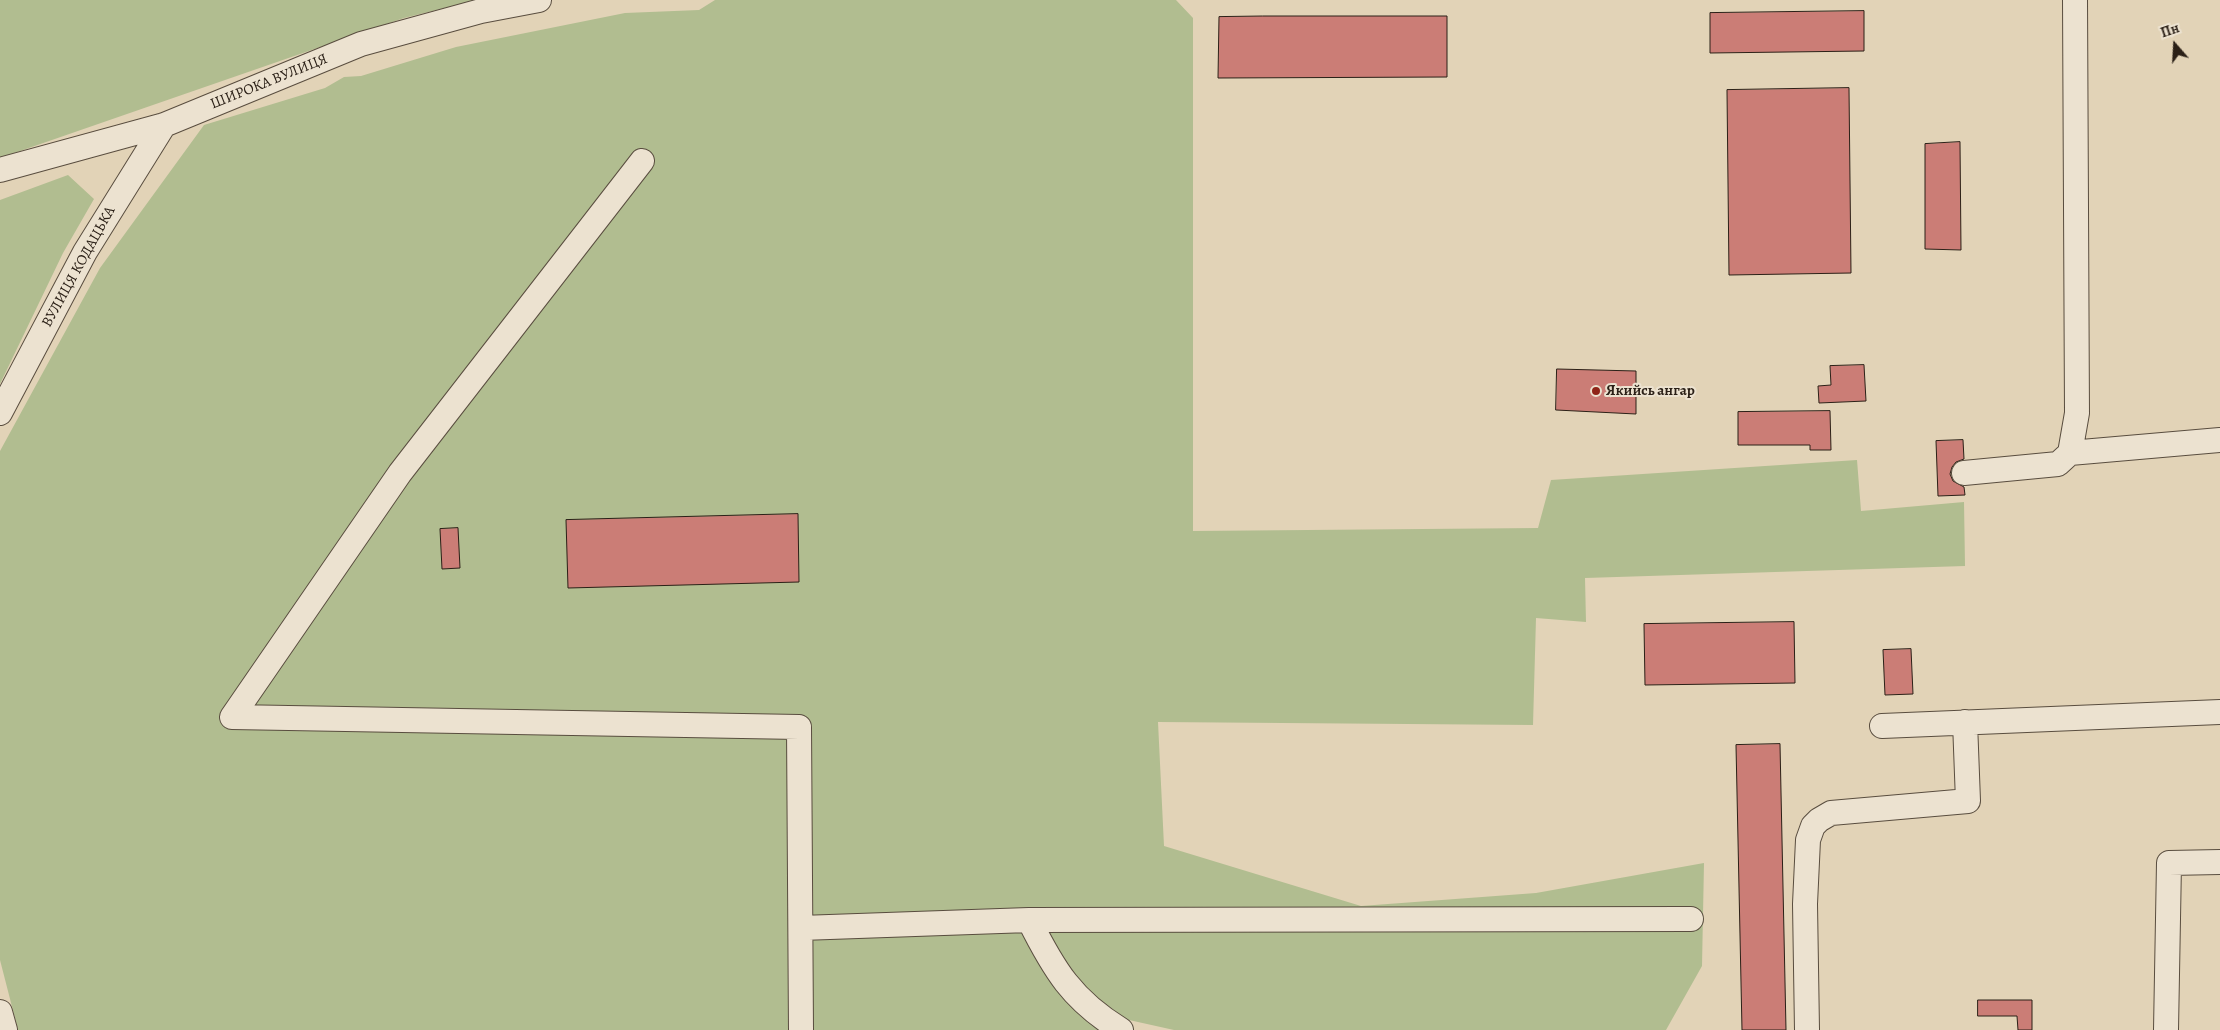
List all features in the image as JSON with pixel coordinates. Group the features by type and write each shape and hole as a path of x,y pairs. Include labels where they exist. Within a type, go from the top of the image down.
{"street":[{"name":"ШИРОКА ВУЛИЦЯ","path":"0,170 164,125 361,44 481,6 539,0"},
{"path":"2070,453 2077,413 2075,0"},
{"name":"ВУЛИЦЯ КОДАЦЬКА","path":"0,413 85,252 164,125"},
{"path":"642,161 400,473 232,717 799,727 802,1030"},
{"path":"1964,473 2058,464 2070,453 2220,440"},
{"path":"1882,726 2220,712"},
{"path":"1807,1030 1806,904 1808,840 1813,826 1831,813 1968,801 1965,722"},
{"path":"2166,1030 2169,863 2220,862"},
{"path":"801,928 1029,920 1691,919"},
{"path":"1029,920 1043,948 1066,984 1095,1013 1121,1030"},
{"path":"0,1012 5,1030"}],"green space":[{"path":"0,0 477,0 404,18 0,158"},
{"path":"715,0 1176,0 1193,18 1193,531 1538,528 1551,480 1857,460 1861,511 1964,502 1965,566 1585,578 1586,622 1536,618 1533,725 1158,722 1164,846 1361,906 1536,893 1704,863 1702,966 1666,1030 1174,1030 1129,1020 1127,1030 18,1030 0,960 0,451 100,268 204,125 325,88 344,77 361,76 456,47 625,13 699,10"},
{"path":"68,175 94,199 63,253 0,384 0,200"}],"building":[{"path":"1864,11 1864,51 1710,53 1710,13"},
{"path":"1447,16 1447,77 1218,78 1219,17"},
{"path":"1849,88 1851,273 1729,275 1727,90"},
{"path":"1960,142 1961,250 1925,249 1925,144"},
{"path":"1864,365 1866,401 1819,403 1818,386 1831,385 1830,366"},
{"name":"Якийсь ангар","path":"1557,369 1636,371 1636,414 1556,410"},
{"path":"1830,411 1831,450 1810,450 1810,445 1738,445 1738,412"},
{"path":"1963,440 1964,459 1956,462 1950,474 1953,481 1964,487 1965,495 1938,496 1936,441"},
{"path":"798,514 799,582 568,588 566,520"},
{"path":"458,528 460,568 442,569 440,529"},
{"path":"1794,622 1795,683 1645,685 1644,624"},
{"path":"1911,649 1913,694 1885,695 1883,650"},
{"path":"1780,744 1786,1030 1742,1030 1736,745"},
{"path":"1978,1000 2032,1000 2032,1030 2018,1030 2017,1016 1978,1016"}],"place":[{"name":"Якийсь ангар","path":"1596,391"}]}
